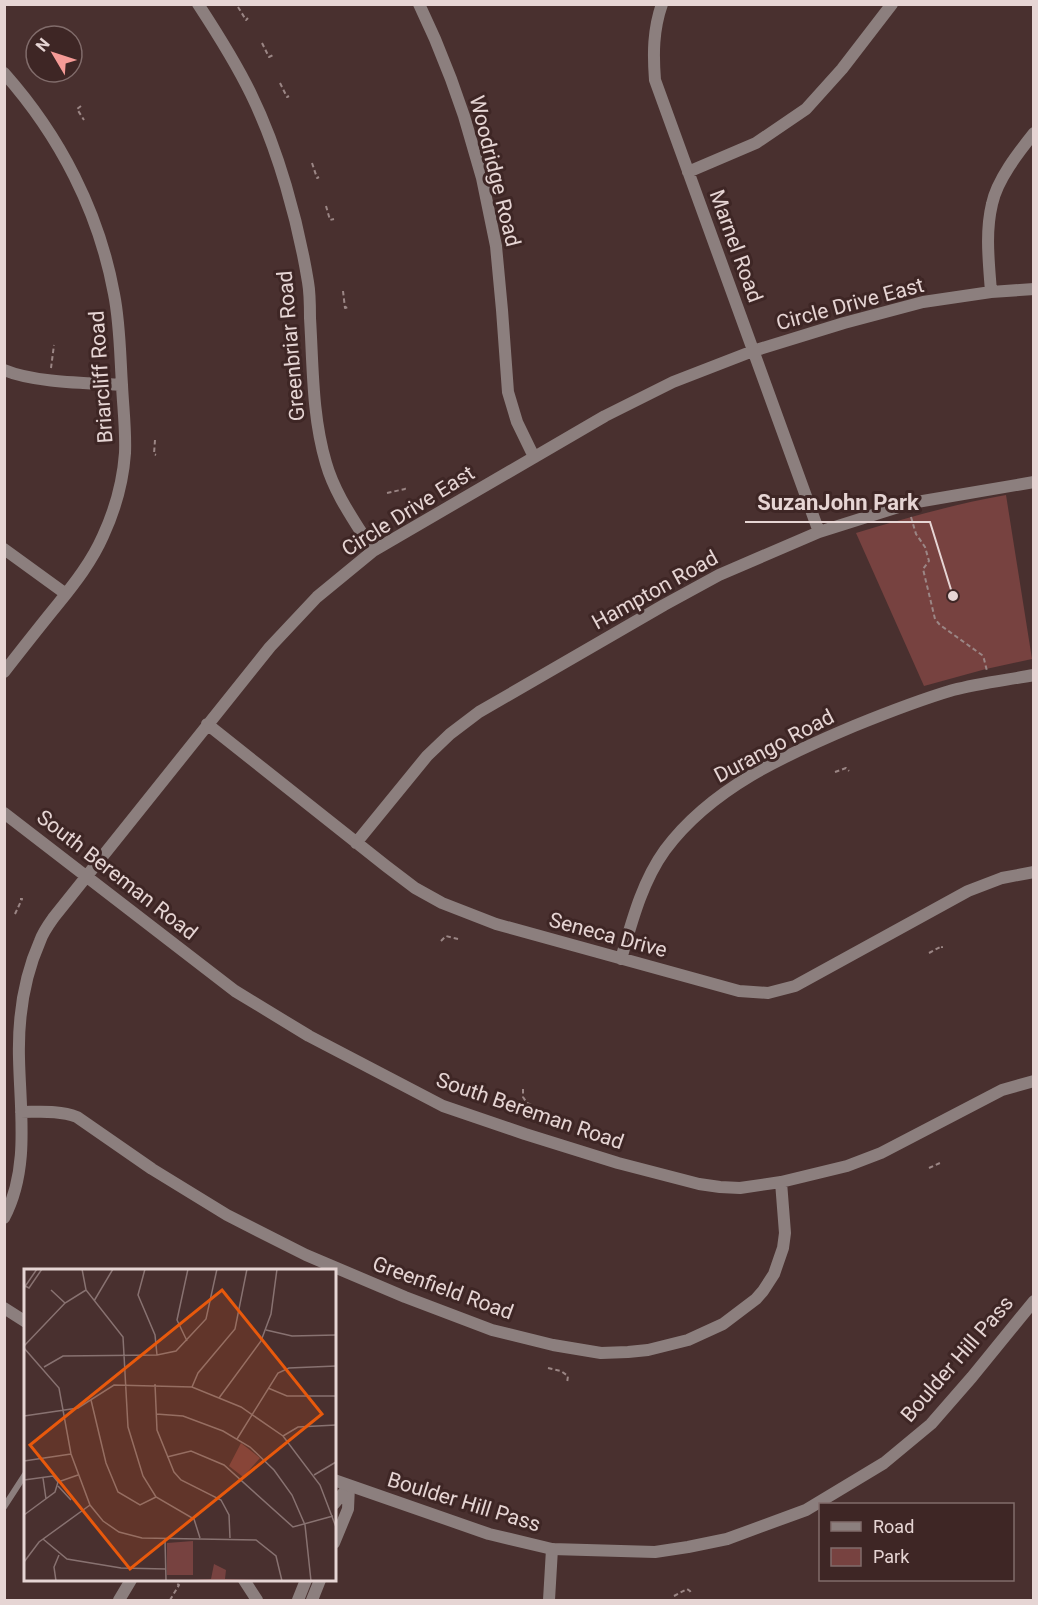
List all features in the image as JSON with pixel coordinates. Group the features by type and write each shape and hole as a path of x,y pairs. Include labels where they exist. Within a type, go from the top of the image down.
{"street":[{"name":"Greenbriar Road","path":"198,4 222,41 252,96 275,153 296,225 309,284 319,436 333,482 373,551"},
{"name":"Woodridge Road","path":"419,4 451,79 479,170 496,246 508,392 517,422 534,457"},
{"name":"Marnel Road","path":"662,4 656,21 652,55 655,80 819,532"},
{"path":"688,172 756,143 806,109 842,69 892,4"},
{"name":"Briarcliff Road","path":"4,73 32,106 73,171 107,261 115,297 120,344 125,453 113,511 103,538 66,594 4,672"},
{"path":"991,292 988,230 992,203 1018,153 1034,133"},
{"name":"Circle Drive East","path":"4,1218 16,1188 20,1169 21,1015 26,984 40,938 54,916 207,724 270,647 317,597 373,551 605,416 672,382 753,351 844,322 923,302 991,292 1034,290"},
{"path":"4,370 54,380 122,385"},
{"name":"Hampton Road","path":"356,843 427,756 450,734 479,712 719,575 819,532 912,503 1034,482"},
{"path":"4,549 66,594"},
{"name":"Durango Road","path":"621,959 639,900 664,851 693,818 736,784 821,740 900,708 954,690 1034,675"},
{"name":"Seneca Drive","path":"207,724 415,888 442,903 496,924 739,991 759,993 795,986 968,891 1002,878 1034,872"},
{"name":"South Bereman Road","path":"4,813 235,991 309,1036 443,1106 608,1160 699,1184 740,1188 781,1182 847,1166 881,1153 1002,1090 1034,1081"},
{"name":"Greenfield Road","path":"21,1112 54,1112 77,1117 152,1169 227,1215 306,1255 394,1293 492,1330 580,1351 601,1353 648,1350 688,1340 723,1324 756,1299 774,1274 783,1248 785,1233 781,1182"},
{"name":"Boulder Hill Pass","path":"336,1481 489,1534 552,1549 655,1551 727,1539 806,1510 884,1463 931,1424 1032,1306"},
{"path":"4,1308 24,1321"},
{"path":"336,1502 349,1486"},
{"path":"336,1538 348,1509 349,1486"},
{"path":"549,1600 552,1549"},
{"path":"119,1600 130,1581"},
{"path":"244,1581 257,1600"},
{"path":"298,1600 306,1581"},
{"path":"312,1600 320,1581"}],"lane":[{"path":"4,1507 24,1476"}],"path":[{"path":"238,7 246,20 248,18"},
{"path":"262,43 269,57 273,55"},
{"path":"280,83 286,97 289,96"},
{"path":"81,106 77,109 84,120"},
{"path":"312,163 316,178 319,177"},
{"path":"326,206 330,220 334,219"},
{"path":"343,291 345,308 348,308"},
{"path":"51,369 54,345"},
{"path":"155,440 154,454 156,455"},
{"path":"387,494 405,489 404,487"},
{"path":"910,514 916,534 925,547 929,561 923,569 935,619 982,655 987,674"},
{"path":"835,772 846,768 849,771"},
{"path":"15,914 22,899 20,899"},
{"path":"441,941 446,936 458,939"},
{"path":"929,952 942,946 942,948"},
{"path":"523,1089 523,1097 527,1103 532,1105"},
{"path":"929,1168 942,1162"},
{"path":"548,1368 565,1373 568,1377 567,1383"},
{"path":"170,1600 179,1585 177,1584"},
{"path":"674,1596 687,1589 691,1593"}],"green space":[{"path":"1006,495 1032,659 924,686 856,533 931,512"}],"place":[{"name":"SuzanJohn Park","path":"953,596"}]}
